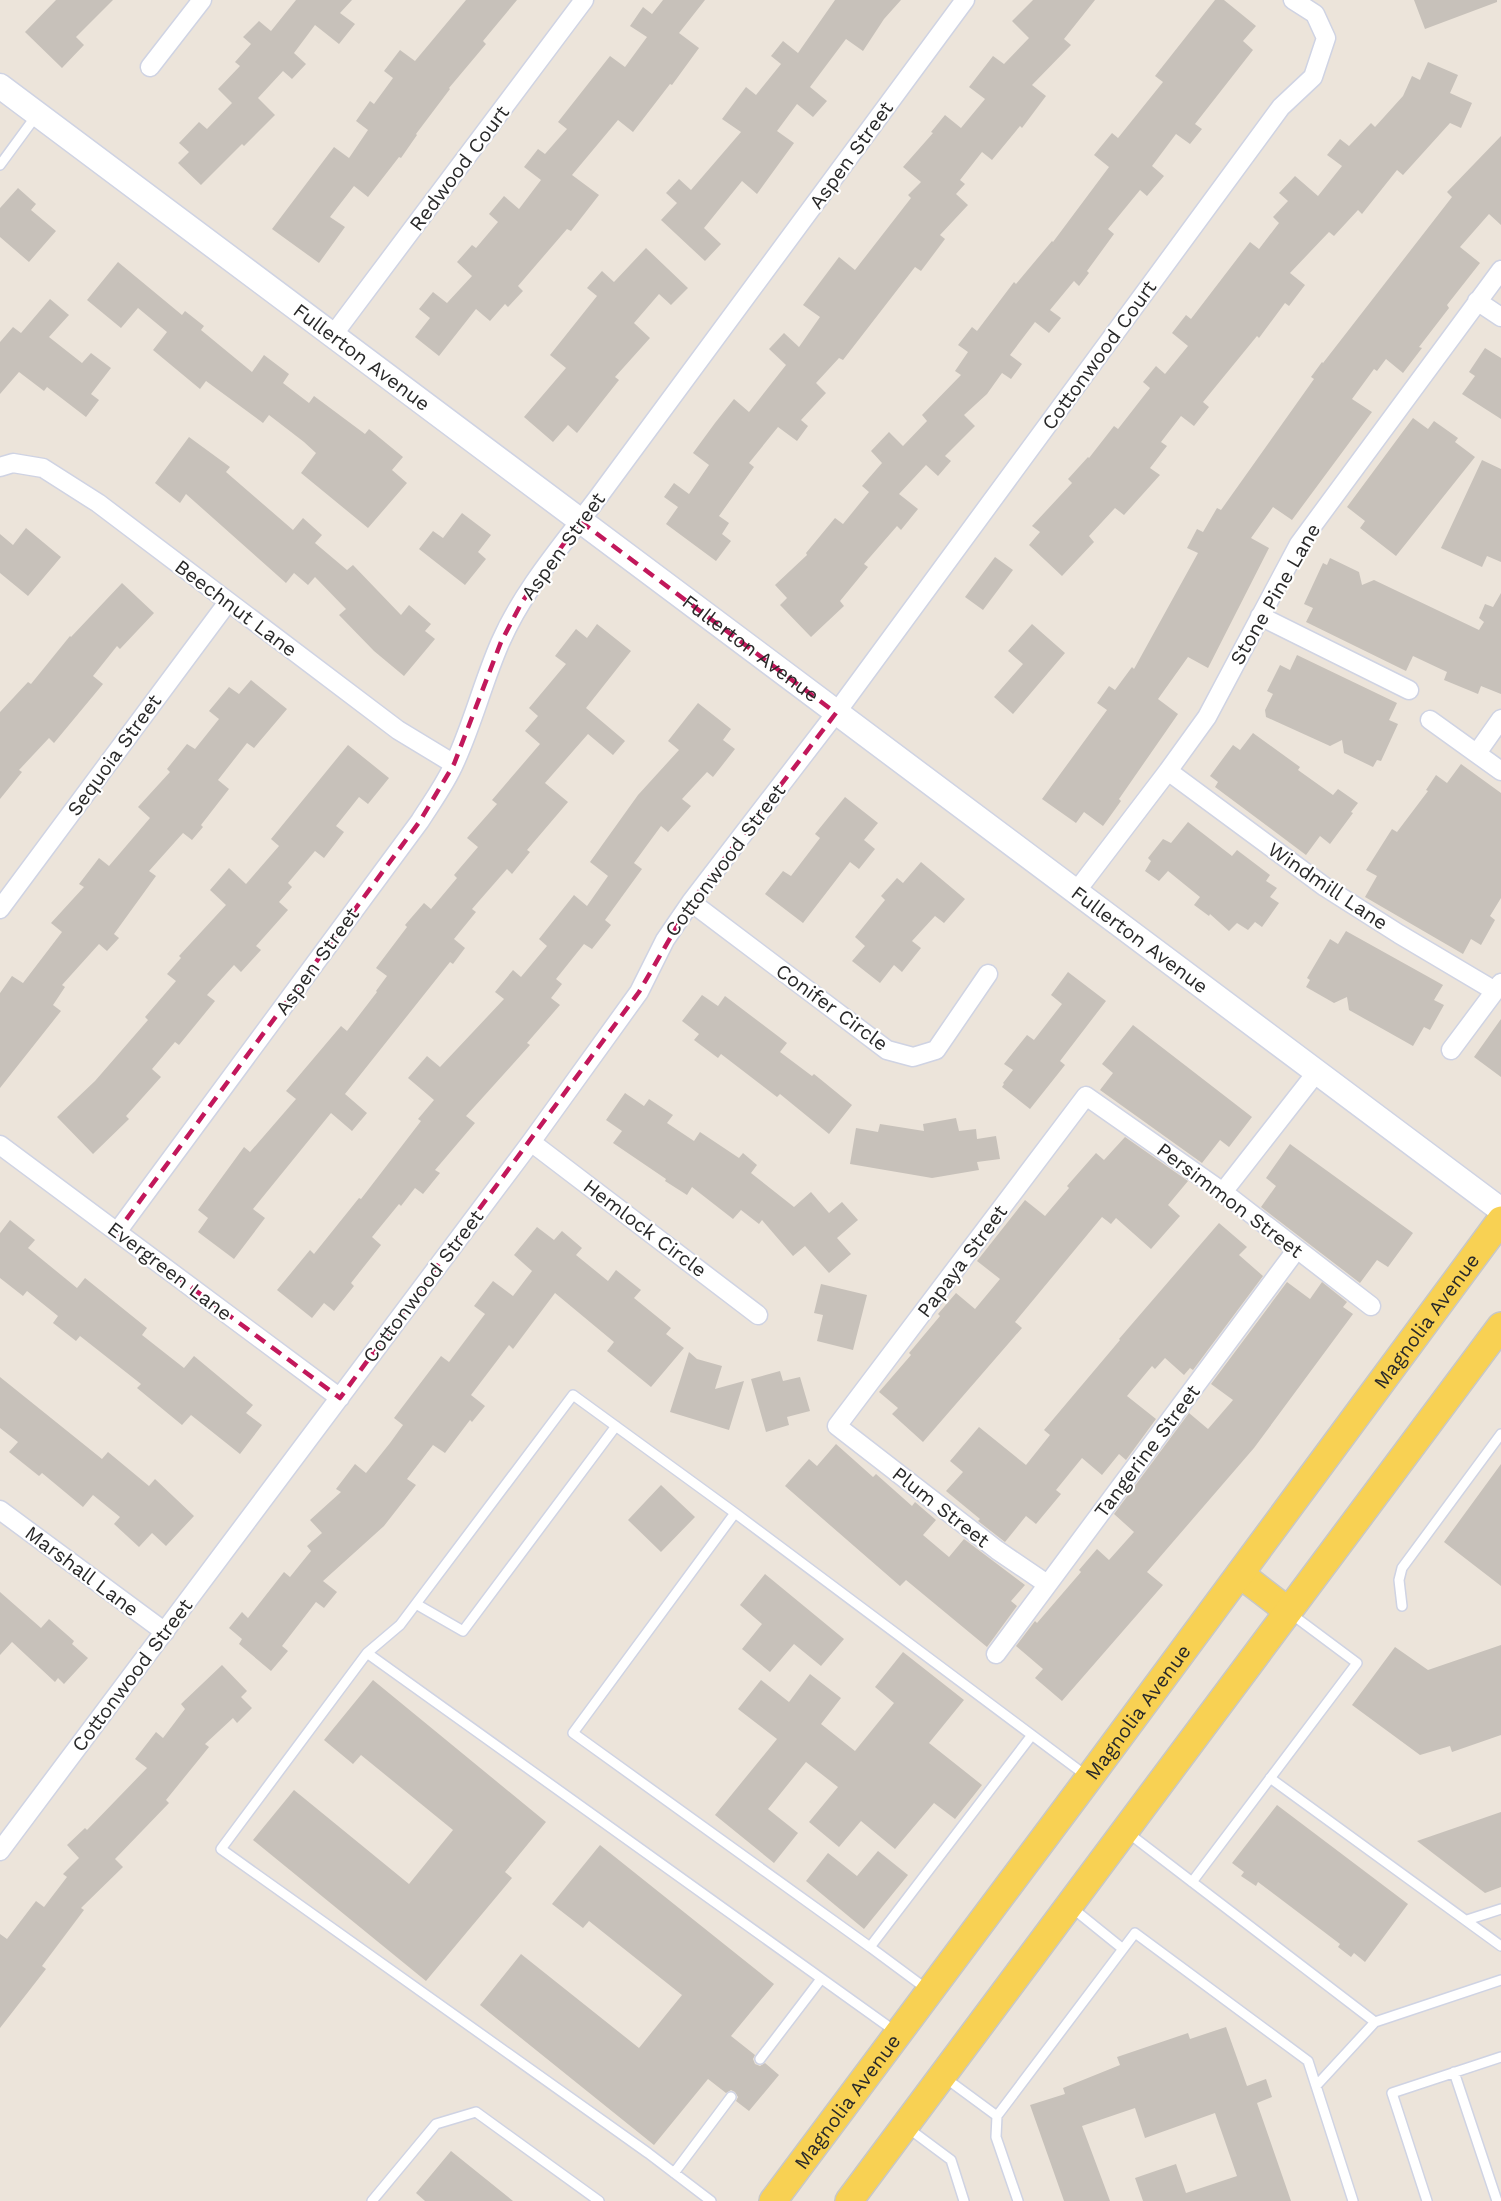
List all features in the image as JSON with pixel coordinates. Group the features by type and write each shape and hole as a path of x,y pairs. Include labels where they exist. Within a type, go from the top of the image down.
{"main road":[{"name":"Fullerton Avenue","path":"0,86 1501,1210"},
{"name":"Magnolia Avenue","path":"773,2201 1501,1220"},
{"path":"849,2201 1501,1326"},
{"path":"1240,1574 1288,1611"}],"street":[{"path":"150,67 202,0"},
{"name":"Redwood Court","path":"333,335 584,0"},
{"name":"Aspen Street","path":"117,1232 420,821 454,764 501,642 522,602 549,560 965,0"},
{"name":"Cottonwood Court","path":"836,713 1281,107 1313,77 1326,38 1315,14 1293,0"},
{"name":"Stone Pine Lane","path":"1075,893 1207,717 1299,544 1501,270"},
{"path":"1477,302 1501,317"},
{"name":"Beechnut Lane","path":"6,465 43,468 98,503 398,730 454,764"},
{"name":"Sequoia Street","path":"0,909 228,602"},
{"path":"1260,616 1410,690"},
{"name":"Cottonwood Street","path":"0,1851 531,1142 639,992 665,939 690,902 836,713"},
{"path":"1477,753 1501,719"},
{"path":"1430,720 1501,771"},
{"name":"Windmill Lane","path":"1168,771 1325,887 1399,934 1498,987"},
{"name":"Conifer Circle","path":"690,902 887,1050 913,1057 936,1050 988,974"},
{"path":"1451,1050 1498,987"},
{"path":"1223,1192 1316,1073"},
{"name":"Persimmon Street","path":"1086,1096 1223,1192 1371,1306"},
{"name":"Papaya Street","path":"837,1426 1086,1096"},
{"name":"Hemlock Circle","path":"531,1142 758,1315"},
{"name":"Evergreen Lane","path":"0,1145 340,1398"},
{"name":"Tangerine Street","path":"996,1654 1297,1249"},
{"name":"Plum Street","path":"837,1426 997,1550 1047,1584"},
{"name":"Marshall Lane","path":"0,1510 165,1632"}],"lane":[{"path":"0,165 38,114"},
{"path":"711,2201 221,1849 368,1653 400,1625 573,1395 735,1513 1089,1778"},
{"path":"416,1604 464,1631 616,1426"},
{"path":"1402,1606 1398,1580 1402,1568 1501,1434"},
{"path":"735,1513 573,1733 930,1992"},
{"path":"1192,1882 1357,1663 1288,1611"},
{"path":"368,1653 898,2034"},
{"path":"870,1947 1032,1736"},
{"path":"1270,1778 1501,1946"},
{"path":"1125,1831 1375,2022"},
{"path":"1069,1905 1123,1948"},
{"path":"1467,1920 1501,1909"},
{"path":"1018,2201 996,2137 997,2116 1135,1933 1308,2061 1353,2201"},
{"path":"760,2059 821,1979"},
{"path":"1316,2086 1375,2022 1501,1980"},
{"path":"1427,2201 1392,2093 1501,2057"},
{"path":"1454,2072 1497,2201"},
{"path":"942,2076 997,2116"},
{"path":"674,2173 731,2097"},
{"path":"372,2201 436,2124 476,2112 599,2201"},
{"path":"905,2125 951,2160 964,2201"}],"highlighted area":[{"path":"580,521 836,713 691,902 639,992 340,1398 117,1232 420,821 454,764 501,642 522,602"}],"building":[{"path":"56,0 113,0 76,37 84,45 62,68 25,32"},
{"path":"296,0 352,0 340,13 355,24 339,44 315,25 294,53 306,64 292,79 283,71 258,98 275,115 201,185 178,163 189,152 179,143 199,122 207,129 232,103 218,89 240,66 235,62 251,44 243,37 259,21 271,31"},
{"path":"466,0 517,0 483,41 486,44 449,88 401,158 399,157 368,197 354,186 330,217 345,227 319,263 272,229 334,147 349,158 368,130 356,121 370,101 374,104 393,78 384,71 400,50 415,61"},
{"path":"663,0 705,0 679,33 699,48 633,132 618,120 572,175 599,195 571,231 567,229 518,286 523,291 508,307 505,304 490,321 476,309 439,356 415,337 430,318 419,309 433,292 447,303 472,276 457,262 472,245 476,248 498,222 489,214 504,196 519,209 541,180 524,167 538,149 545,154 567,129 558,122 610,56 625,67 647,37 630,26 643,7 652,14"},
{"path":"835,0 901,0 884,19 863,51 846,39 810,87 827,101 813,117 797,104 777,131 794,143 757,194 742,181 704,228 721,244 705,261 661,220 677,203 666,193 679,179 691,190 741,132 722,119 746,87 756,95 781,64 771,56 783,41 798,53"},
{"path":"1033,0 1095,0 1064,39 1071,45 1032,85 1046,96 1022,128 1020,126 992,160 982,152 960,180 965,184 956,194 968,205 940,235 945,239 921,271 915,267 843,360 839,358 816,383 826,393 801,420 808,426 797,441 778,427 749,463 754,467 719,516 729,523 722,534 731,541 716,561 666,524 678,507 664,497 674,483 689,494 709,465 693,453 715,423 734,399 749,412 786,365 769,349 784,333 799,347 820,317 803,305 839,257 855,270 911,198 908,195 921,182 903,167 933,133 931,132 945,115 961,128 985,99 969,87 993,56 1004,64 1029,38 1012,21"},
{"path":"1215,0 1224,0 1256,26 1243,41 1253,50 1195,124 1202,129 1190,144 1176,134 1152,166 1164,176 1147,196 1140,190 1108,229 1114,234 1087,271 1089,273 1079,286 1074,281 1050,310 1061,318 1049,333 1035,322 1010,355 1022,364 1011,379 1002,373 987,394 964,415 975,426 945,456 951,461 938,476 926,465 899,494 918,509 901,530 897,526 864,564 868,567 840,601 844,606 811,637 780,605 787,598 775,585 807,555 806,553 835,518 843,524 869,492 862,486 882,463 871,451 889,432 903,446 927,421 922,415 961,375 955,371 968,352 958,345 972,327 977,331 1014,282 1016,284 1053,242 1109,167 1094,155 1112,133 1118,138 1163,82 1155,76"},
{"path":"1414,0 1497,0 1497,2 1425,29"},
{"path":"1428,62 1458,75 1450,93 1472,103 1461,128 1450,123 1403,175 1397,170 1362,214 1358,210 1334,236 1329,232 1290,273 1305,285 1289,306 1285,303 1259,338 1257,336 1203,402 1209,407 1194,426 1181,416 1161,442 1167,446 1150,468 1160,475 1124,515 1115,508 1089,536 1094,542 1062,576 1029,545 1040,532 1032,526 1072,483 1068,479 1089,458 1114,426 1118,429 1150,388 1143,382 1156,366 1165,374 1188,346 1172,333 1186,315 1191,319 1250,242 1259,249 1279,223 1273,217 1288,201 1279,193 1295,176 1318,196 1342,166 1327,155 1340,139 1349,146 1371,123 1375,127 1403,96 1412,76 1420,80"},
{"path":"1501,136 1501,225 1489,214 1460,247 1480,263 1447,305 1449,308 1419,347 1422,348 1403,373 1386,359 1377,371 1374,369 1352,399 1372,412 1292,520 1273,507 1251,538 1269,548 1208,668 1188,657 1158,699 1178,714 1103,826 1084,812 1076,823 1042,799 1107,710 1097,703 1109,686 1115,690 1132,667 1134,669 1198,553 1187,548 1197,529 1203,532 1217,508 1221,510 1314,379 1311,377 1322,362 1452,197 1447,192"},
{"path":"18,188 36,204 31,210 56,231 29,262 0,237 0,208"},
{"path":"646,248 688,288 671,305 659,294 634,323 650,338 615,377 619,380 577,433 568,425 553,442 524,417 566,368 550,355 597,296 587,288 602,271 614,282"},
{"path":"118,262 182,315 185,311 204,326 201,330 252,372 264,355 289,374 283,383 309,403 314,396 365,434 369,429 403,457 392,470 407,483 368,528 301,473 316,453 304,442 269,415 263,423 206,381 200,389 153,350 167,332 138,308 121,328 87,300"},
{"path":"50,299 69,315 49,337 82,363 91,353 111,368 91,394 99,400 86,417 47,387 44,391 19,372 0,394 0,342 13,327 21,333"},
{"path":"1485,348 1501,358 1501,419 1462,394 1475,376 1469,372"},
{"path":"1413,418 1428,429 1434,421 1458,438 1455,442 1475,457 1396,556 1360,528 1365,521 1347,507"},
{"path":"189,437 230,467 226,472 293,530 303,518 322,535 315,543 347,570 353,565 401,615 409,605 431,624 425,631 435,639 404,676 374,651 339,615 346,609 315,577 308,585 294,573 286,583 186,494 180,503 155,483"},
{"path":"1482,460 1501,469 1501,562 1487,556 1482,567 1441,548"},
{"path":"462,513 491,535 478,552 486,559 465,585 419,549 433,531 443,538"},
{"path":"26,528 61,557 28,596 0,573 0,534 13,545"},
{"path":"995,557 1013,570 983,610 965,597"},
{"path":"1330,558 1359,572 1362,585 1374,580 1479,630 1484,622 1479,618 1485,604 1493,607 1501,593 1501,694 1481,686 1478,694 1444,680 1447,672 1413,656 1406,671 1306,622 1313,608 1304,604 1323,563 1327,565"},
{"path":"122,583 154,613 120,649 117,646 93,676 103,684 54,743 49,738 19,770 22,772 0,799 0,712 28,682 31,684 70,636"},
{"path":"597,624 631,651 586,708 625,741 613,755 588,734 545,783 568,802 527,850 530,852 512,874 507,869 472,909 476,912 454,939 465,948 453,964 450,962 345,1094 367,1113 352,1131 331,1113 253,1209 265,1218 234,1259 198,1232 208,1218 198,1210 244,1147 250,1152 296,1099 286,1091 341,1026 347,1031 377,992 387,976 376,968 407,927 405,925 424,903 431,909 457,878 454,875 478,847 467,838 497,804 492,800 540,744 525,731 538,716 529,708 566,664 555,656 576,629 587,638"},
{"path":"1032,624 1065,653 1013,714 994,697 1023,664 1008,651"},
{"path":"1297,655 1397,703 1389,720 1398,724 1381,761 1377,760 1373,767 1344,753 1342,740 1330,746 1266,717 1265,710 1273,694 1267,691 1280,665 1290,670"},
{"path":"251,680 287,709 254,748 247,743 218,780 229,789 192,840 183,833 149,871 156,876 114,934 119,938 107,951 99,944 62,985 65,987 53,1005 61,1011 0,1088 0,993 12,976 23,983 62,932 51,923 84,887 79,884 99,858 109,866 150,818 138,807 170,772 167,769 187,744 195,749 219,719 209,711 229,687 239,694"},
{"path":"698,703 731,729 723,740 735,749 713,777 707,772 682,799 691,806 668,832 661,826 634,863 642,869 605,920 611,925 592,949 584,944 556,979 562,984 551,998 560,1005 527,1043 530,1045 466,1116 475,1123 435,1170 440,1173 423,1194 415,1188 372,1237 381,1245 351,1283 354,1286 334,1311 324,1303 312,1318 277,1290 310,1250 314,1254 359,1198 361,1199 421,1121 418,1119 434,1100 408,1078 427,1056 440,1067 504,999 495,992 513,970 521,977 547,946 539,939 574,895 587,906 608,876 590,862 638,795 679,750 668,741"},
{"path":"1253,733 1300,767 1298,770 1333,795 1338,789 1358,803 1330,844 1320,836 1306,855 1215,787 1218,782 1210,776 1233,745 1240,750"},
{"path":"348,745 389,778 368,804 359,797 336,826 344,832 324,858 315,851 288,883 292,887 279,902 288,910 256,946 261,950 241,972 234,965 207,995 215,1001 179,1045 175,1042 152,1069 161,1077 126,1116 129,1119 93,1154 57,1117 95,1081 148,1020 145,1017 176,981 167,974 181,958 179,956 226,905 210,890 229,868 246,884 279,846 271,839"},
{"path":"1461,764 1501,793 1501,898 1490,916 1495,920 1481,945 1471,939 1463,954 1365,897 1377,876 1366,870 1392,829 1397,832 1428,791 1426,790 1436,775 1447,783"},
{"path":"845,797 878,823 864,840 875,849 859,869 850,862 803,923 765,894 783,871 791,876 820,838 815,834"},
{"path":"1188,822 1232,856 1237,850 1270,875 1266,881 1277,888 1270,897 1279,903 1262,927 1255,922 1248,930 1237,923 1229,931 1210,914 1209,916 1194,905 1200,897 1168,871 1159,881 1145,871 1151,861 1148,858 1163,839 1171,843"},
{"path":"921,862 965,899 944,923 935,916 912,941 921,948 902,972 894,965 880,983 852,961 865,946 855,937 885,900 881,896 897,878 903,883"},
{"path":"1346,931 1443,985 1434,1000 1444,1005 1430,1030 1424,1027 1413,1046 1349,1010 1347,997 1334,1003 1306,987 1310,980 1307,978 1330,939 1338,944"},
{"path":"1068,972 1106,1001 1060,1061 1065,1065 1030,1109 1002,1087 1013,1070 1004,1064 1027,1035 1034,1040 1062,1004 1051,995"},
{"path":"702,995 718,1006 725,996 787,1043 780,1052 812,1076 814,1074 852,1105 829,1134 780,1094 777,1097 721,1054 718,1058 694,1040 699,1034 682,1021"},
{"path":"1501,1019 1501,1077 1474,1057"},
{"path":"1133,1025 1252,1117 1229,1147 1220,1140 1202,1163 1100,1090 1113,1073 1102,1064"},
{"path":"625,1093 644,1106 649,1099 673,1115 667,1123 694,1141 700,1132 739,1158 743,1153 757,1165 751,1173 794,1207 811,1192 829,1213 842,1202 858,1220 837,1238 851,1254 829,1273 805,1246 793,1256 762,1220 759,1224 741,1210 733,1219 692,1187 687,1195 665,1181 666,1179 613,1143 622,1131 606,1120"},
{"path":"956,1118 959,1131 976,1129 977,1139 996,1136 1000,1159 977,1162 979,1170 932,1178 850,1164 856,1128 878,1132 880,1124 924,1131 923,1124"},
{"path":"1125,1137 1188,1181 1168,1205 1180,1216 1151,1249 1116,1218 1111,1224 1102,1217 1015,1322 1022,1328 923,1442 892,1414 898,1408 879,1392 911,1355 909,1353 956,1293 975,1309 1000,1279 977,1261 1025,1200 1045,1216 1096,1153 1104,1160"},
{"path":"1290,1144 1413,1233 1388,1267 1377,1260 1360,1283 1261,1207 1276,1186 1266,1178"},
{"path":"10,1220 35,1240 28,1248 77,1288 85,1278 147,1328 142,1335 184,1368 194,1356 253,1405 246,1413 262,1425 240,1454 191,1415 182,1425 137,1388 141,1384 80,1336 76,1341 53,1323 58,1316 27,1291 23,1296 0,1278 0,1233"},
{"path":"1219,1223 1247,1247 1239,1255 1263,1276 1193,1370 1190,1368 1184,1375 1165,1358 1155,1369 1152,1366 1127,1396 1156,1419 1126,1460 1119,1454 1102,1475 1082,1458 1056,1490 1061,1494 1036,1524 1026,1516 1005,1542 946,1491 963,1472 950,1461 979,1427 1026,1465 1050,1435 1044,1430"},
{"path":"537,1227 554,1240 562,1231 582,1248 576,1255 608,1281 616,1270 641,1290 634,1298 671,1328 666,1334 684,1348 651,1387 607,1351 614,1342 555,1293 513,1349 509,1345 471,1395 485,1406 472,1422 470,1420 445,1453 433,1445 407,1479 416,1485 384,1526 323,1581 337,1592 324,1608 316,1602 282,1646 288,1651 271,1671 239,1644 242,1639 229,1628 242,1612 248,1618 284,1572 290,1577 311,1551 307,1546 322,1533 310,1520 341,1492 336,1489 355,1464 366,1473 390,1443 403,1425 394,1418 441,1356 449,1362 485,1314 474,1306 493,1281 513,1296 532,1271 514,1255"},
{"path":"1287,1282 1310,1299 1322,1282 1347,1302 1343,1307 1353,1314 1254,1448 1147,1572 1163,1585 1062,1701 1035,1678 1043,1669 1016,1646 1035,1621 1037,1623 1081,1572 1079,1570 1097,1549 1109,1560 1134,1532 1114,1514 1189,1413 1208,1429 1233,1400 1211,1384"},
{"path":"821,1284 867,1295 853,1350 817,1341 823,1315 814,1313"},
{"path":"689,1352 697,1359 722,1366 715,1389 744,1381 729,1430 670,1412"},
{"path":"780,1371 783,1381 800,1377 810,1411 787,1417 789,1425 766,1432 751,1379"},
{"path":"0,1377 102,1459 108,1452 149,1486 155,1479 194,1516 166,1546 152,1533 139,1547 114,1524 120,1517 93,1495 83,1507 42,1473 39,1476 9,1452 18,1442 0,1428"},
{"path":"836,1444 873,1477 876,1474 912,1506 915,1502 936,1520 923,1535 949,1557 964,1539 1025,1585 1011,1601 1017,1606 987,1647 906,1580 900,1586 785,1486 809,1459 817,1466"},
{"path":"1501,1464 1501,1586 1444,1542"},
{"path":"661,1485 695,1517 661,1552 628,1520"},
{"path":"765,1574 844,1639 821,1666 794,1644 770,1672 742,1649 762,1624 740,1605"},
{"path":"0,1592 41,1628 49,1619 74,1641 72,1644 88,1658 64,1684 58,1678 55,1682 12,1642 0,1655"},
{"path":"1501,1645 1501,1735 1452,1752 1450,1746 1420,1755 1352,1705 1395,1647 1428,1670"},
{"path":"903,1652 964,1700 929,1743 982,1785 955,1819 934,1803 895,1849 861,1821 839,1847 809,1822 838,1787 806,1762 768,1809 798,1833 774,1863 715,1815 777,1739 738,1709 761,1680 789,1702 810,1674 841,1698 821,1724 855,1751 894,1703 875,1687"},
{"path":"222,1665 247,1691 241,1697 252,1708 237,1723 233,1718 205,1744 209,1747 166,1800 169,1803 115,1859 123,1867 81,1908 84,1910 42,1966 46,1969 0,2028 0,1934 7,1939 36,1901 44,1907 67,1877 63,1874 79,1858 67,1845 85,1828 87,1830 147,1768 135,1759 156,1732 163,1738 185,1709 181,1704"},
{"path":"373,1680 546,1822 505,1872 512,1878 426,1981 253,1840 294,1790 409,1884 453,1830 361,1755 353,1764 324,1740"},
{"path":"1277,1805 1408,1904 1365,1962 1354,1953 1351,1957 1338,1947 1340,1944 1258,1882 1256,1886 1241,1876 1244,1872 1232,1863"},
{"path":"1501,1812 1501,1887 1485,1893 1417,1841"},
{"path":"600,1845 774,1984 731,2036 755,2055 753,2059 755,2064 760,2066 765,2063 779,2075 749,2111 736,2101 738,2097 735,2092 731,2090 726,2093 708,2079 654,2145 480,2005 521,1954 639,2048 682,1995 589,1921 583,1928 552,1904"},
{"path":"878,1851 908,1875 864,1929 806,1881 828,1853 857,1876"},
{"path":"1226,2027 1247,2086 1266,2079 1272,2097 1257,2103 1291,2201 1143,2201 1135,2178 1176,2164 1186,2193 1237,2176 1215,2113 1145,2138 1135,2108 1082,2126 1110,2201 1064,2201 1030,2105 1065,2094 1063,2088 1120,2065 1117,2057 1188,2033 1190,2039"},
{"path":"451,2151 513,2201 425,2201 416,2193"}]}
